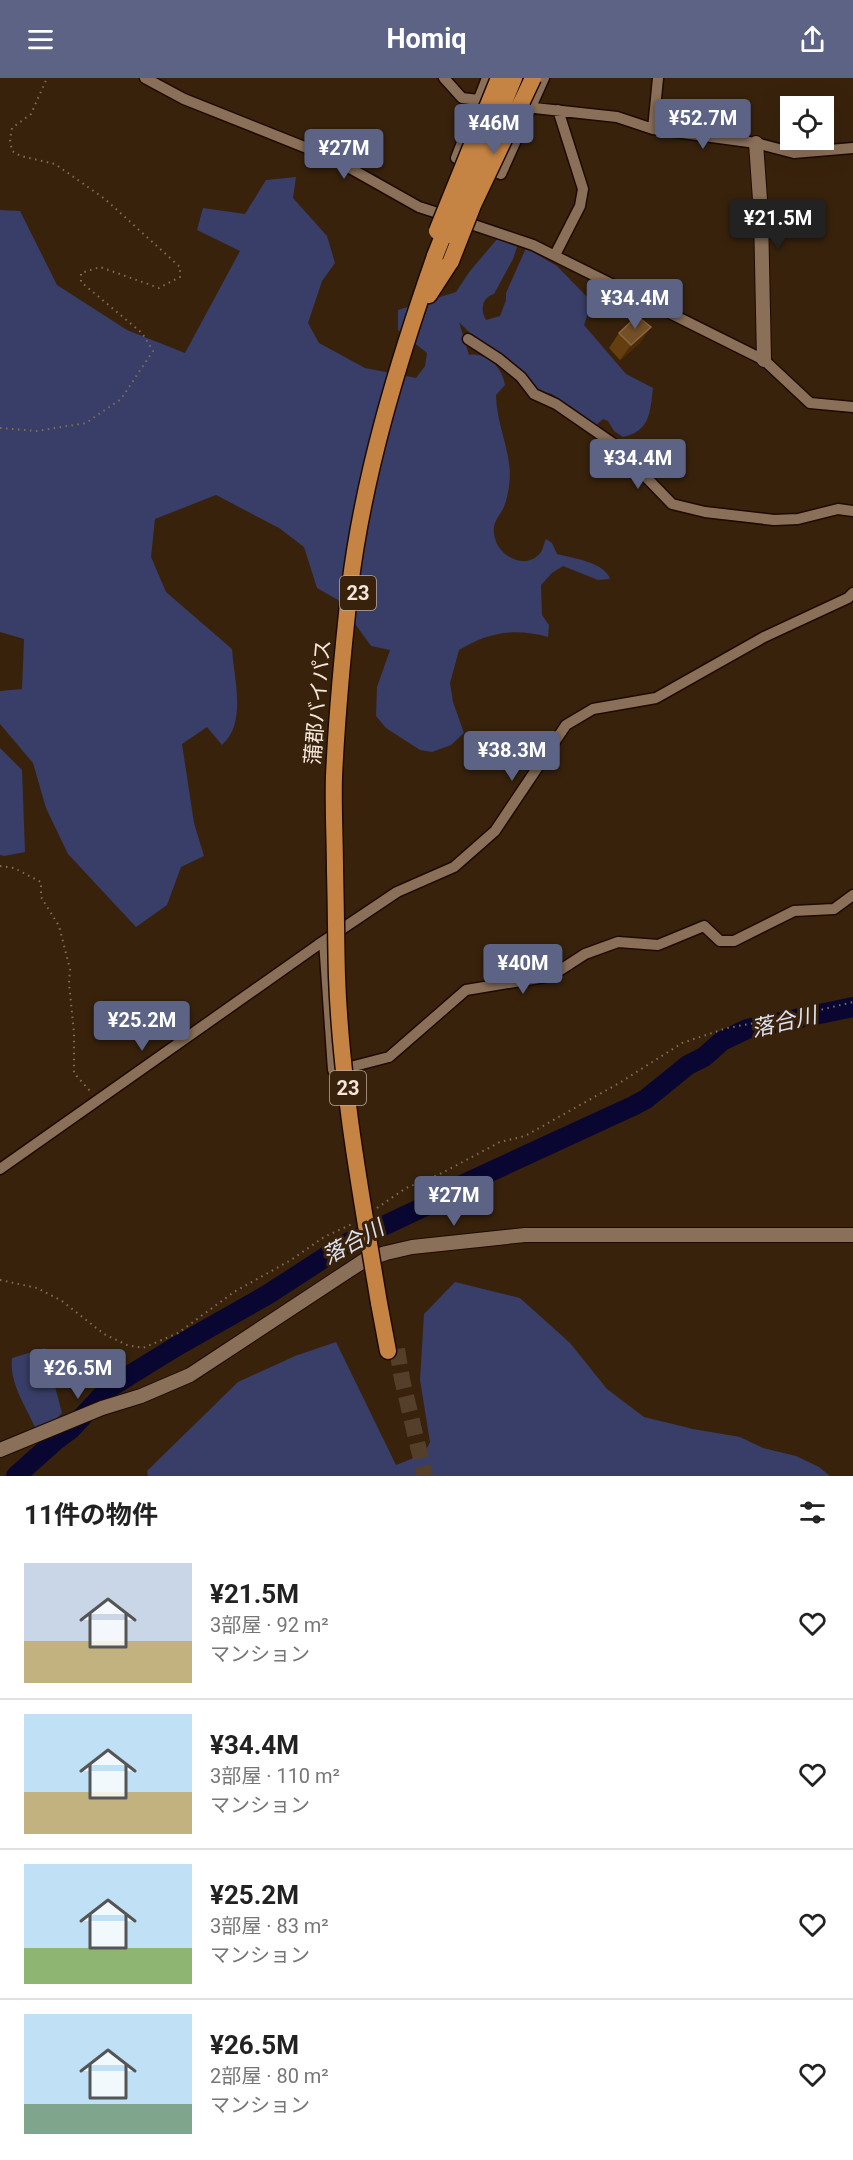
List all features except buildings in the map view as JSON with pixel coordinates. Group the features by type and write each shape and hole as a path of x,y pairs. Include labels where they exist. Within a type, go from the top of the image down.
{"highway":[{"path":"439,257 499,78"},
{"path":"439,257 506,78"},
{"path":"439,257 514,78"},
{"path":"439,257 478,196 534,78"},
{"name":"蒲郡バイパス","path":"392,1350 358,1172 343,1052 337,978 342,784 347,692 359,583 378,477 439,257"},
{"name":"蒲郡バイパス","path":"339,872 334,778 339,691 351,584 370,478 390,393 412,321 439,257"}],"street":[{"path":"146,78 184,99 332,158 419,207 533,245 555,255 764,360 810,403 853,407"},
{"path":"444,78 462,98 617,117 653,129 756,142 794,153 853,148"},
{"path":"487,78 456,158 501,174 544,78"},
{"path":"653,129 658,78"},
{"path":"555,255 580,206 583,189 558,110"},
{"path":"756,142 761,214 764,360"},
{"path":"468,339 514,371 534,394 556,404 614,444 672,504 705,512 774,520 798,519 838,509 853,511"},
{"path":"0,1169 397,892 454,867 495,831 566,725 593,710 656,698 764,637 848,598 853,593"},
{"path":"324,941 333,1070 335,1071 389,1057 466,990 551,976 585,954 618,942 658,945 704,926 720,941 735,941 794,910 834,909 853,895"},
{"path":"0,1450 65,1422 190,1375 365,1260 386,1252 412,1247 525,1236 853,1235"}],"path":[{"path":"0,428 37,431 86,423 121,399 153,351 142,333 81,282 81,273 100,267 159,288 180,276 180,267 105,200 55,164 21,156 12,151 10,140 12,128 31,114 47,78"},
{"path":"0,866 14,868 41,882 41,897 59,926 70,969 74,1073 98,1100"},
{"path":"377,1208 406,1188 442,1173 500,1142 525,1136 621,1082 682,1043 727,1028 795,1016 853,1002"},
{"path":"0,1280 38,1288 62,1301 104,1334 127,1345 143,1348 178,1333 234,1292 291,1260 324,1237 357,1220"}],"shaded area":[{"path":"296,177 293,198 327,236 335,263 322,281 308,323 319,343 365,368 416,378 425,366 427,353 398,330 398,310 456,292 470,271 498,238 518,244 513,259 494,294 485,301 483,308 486,320 500,316 506,293 526,248 557,266 592,302 584,325 626,374 653,388 649,413 647,420 639,430 623,437 614,431 608,421 603,419 595,426 552,394 538,391 504,356 471,334 459,322 469,355 482,356 493,362 501,372 505,385 496,395 510,475 505,504 494,526 498,545 508,556 521,561 535,558 541,552 546,539 552,543 557,554 602,568 610,579 598,580 563,566 552,573 541,585 542,615 549,625 548,637 513,632 502,633 481,639 459,650 450,683 453,702 464,733 451,745 432,752 420,750 386,728 376,716 377,687 390,650 371,646 338,600 317,588 304,547 279,528 216,495 155,519 151,557 166,592 232,649 237,713 230,736 222,745 207,727 182,744 194,823 204,856 181,867 167,905 136,927 68,854 46,808 33,763 0,724 0,691 22,689 24,639 0,632 0,210 20,211 57,285 127,330 185,353 240,251 197,230 203,208 245,214 266,180"},
{"path":"0,748 22,770 25,852 4,856 0,855"},
{"path":"455,1282 520,1298 570,1343 607,1389 644,1417 740,1437 763,1448 796,1456 819,1467 830,1476 148,1476 147,1471 238,1382 295,1356 336,1342 396,1465 424,1454 430,1442 420,1380 424,1314"},
{"path":"45,1348 62,1413 56,1419 35,1427 15,1385 12,1358"}],"waterway":[{"name":"落合川","path":"16,1476 71,1429 109,1388 267,1295 347,1243 430,1204 455,1188 633,1106 646,1099 688,1065 704,1057 722,1041 747,1029 853,1007"}],"tunnel":[{"path":"397,1349 425,1476"}]}
